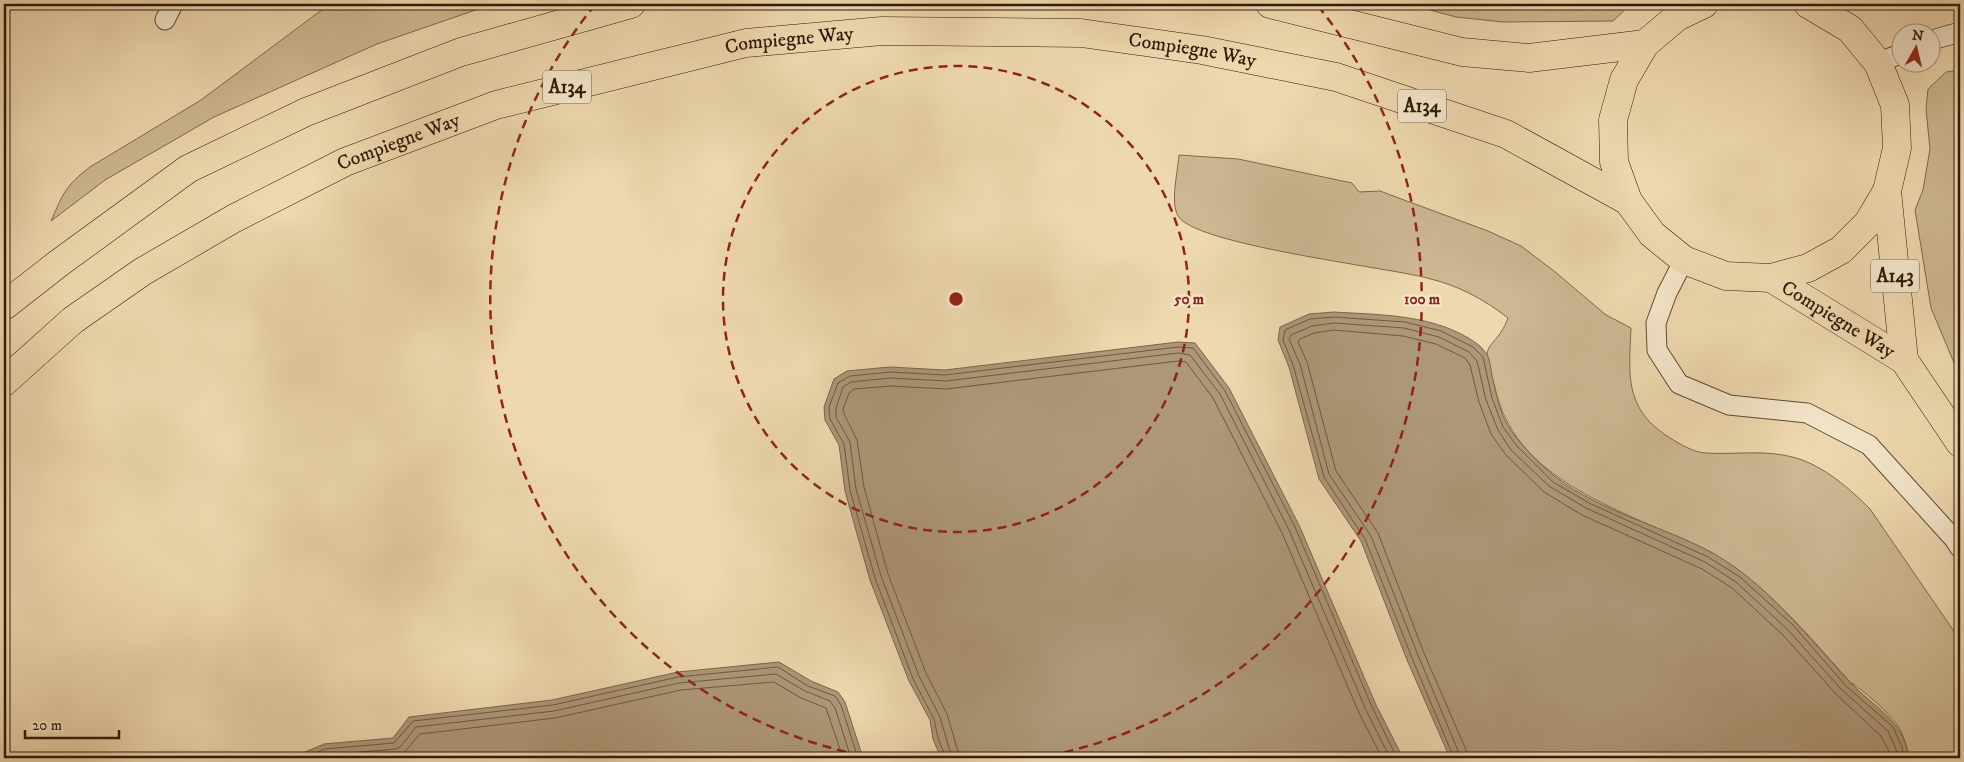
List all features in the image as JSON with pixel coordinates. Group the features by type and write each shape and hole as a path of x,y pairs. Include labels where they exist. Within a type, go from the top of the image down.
{"highway":[{"path":"4,306 59,263 188,169 306,112 461,52 631,4"},
{"path":"1270,4 1462,52 1529,58 1645,44"},
{"path":"1704,4 1676,17 1645,44 1624,80 1613,120 1614,162 1628,201 1652,234 1684,260 1726,276 1771,278 1808,268 1841,250 1868,223 1887,191 1898,148 1890,58 1850,29 1808,4"},
{"path":"1841,4 1850,29"},
{"name":"Compiegne Way","path":"4,382 73,320 142,272 233,219 346,162 496,105 746,43 882,31 1081,33 1202,50 1336,77 1506,134 1628,201"},
{"name":"Compiegne Way","path":"1887,191 1904,360"},
{"name":"Compiegne Way","path":"1771,278 1904,360 1960,443"}],"lane":[{"path":"1942,37 1960,32"},
{"path":"1684,260 1667,293 1656,323 1657,350 1679,384 1729,406 1806,413 1868,446 1954,539 1960,548"}],"shaded area":[{"path":"321,4 493,4 377,44 214,117 105,180 51,221 70,185 90,167 201,100 323,9"},
{"path":"1408,4 1631,4 1613,21 1503,22 1456,17"},
{"path":"1960,70 1960,377 1931,308 1915,210 1923,190 1930,149 1926,109 1928,89 1946,72"},
{"path":"1179,155 1238,159 1352,183 1359,192 1380,191 1488,231 1521,246 1606,315 1631,328 1630,376 1632,390 1644,415 1655,427 1670,438 1696,451 1785,455 1817,467 1836,479 1870,509 1960,640 1960,758 1909,758 1903,737 1893,720 1862,690 1850,682 1786,612 1751,580 1707,550 1591,497 1565,482 1541,464 1521,443 1505,418 1488,362 1487,354 1489,348 1508,318 1470,294 1438,281 1405,273 1253,245 1192,227 1178,216 1176,210 1175,195"}],"water":[{"path":"1334,312 1389,315 1425,321 1460,333 1477,344 1488,356 1498,401 1507,424 1516,438 1537,461 1557,478 1593,500 1711,552 1750,579 1785,611 1849,681 1894,724 1906,745 1909,758 1450,758 1407,660 1361,541 1319,479 1289,367 1278,340 1280,327 1309,314"},
{"path":"1178,342 1195,343 1229,388 1299,525 1376,705 1403,758 941,758 933,739 930,720 909,681 870,580 845,491 839,445 825,420 824,407 834,379 847,371 890,367 945,370"},
{"path":"779,662 811,681 838,692 845,702 863,758 291,758 324,744 393,738 409,717 552,700 678,672"}]}
